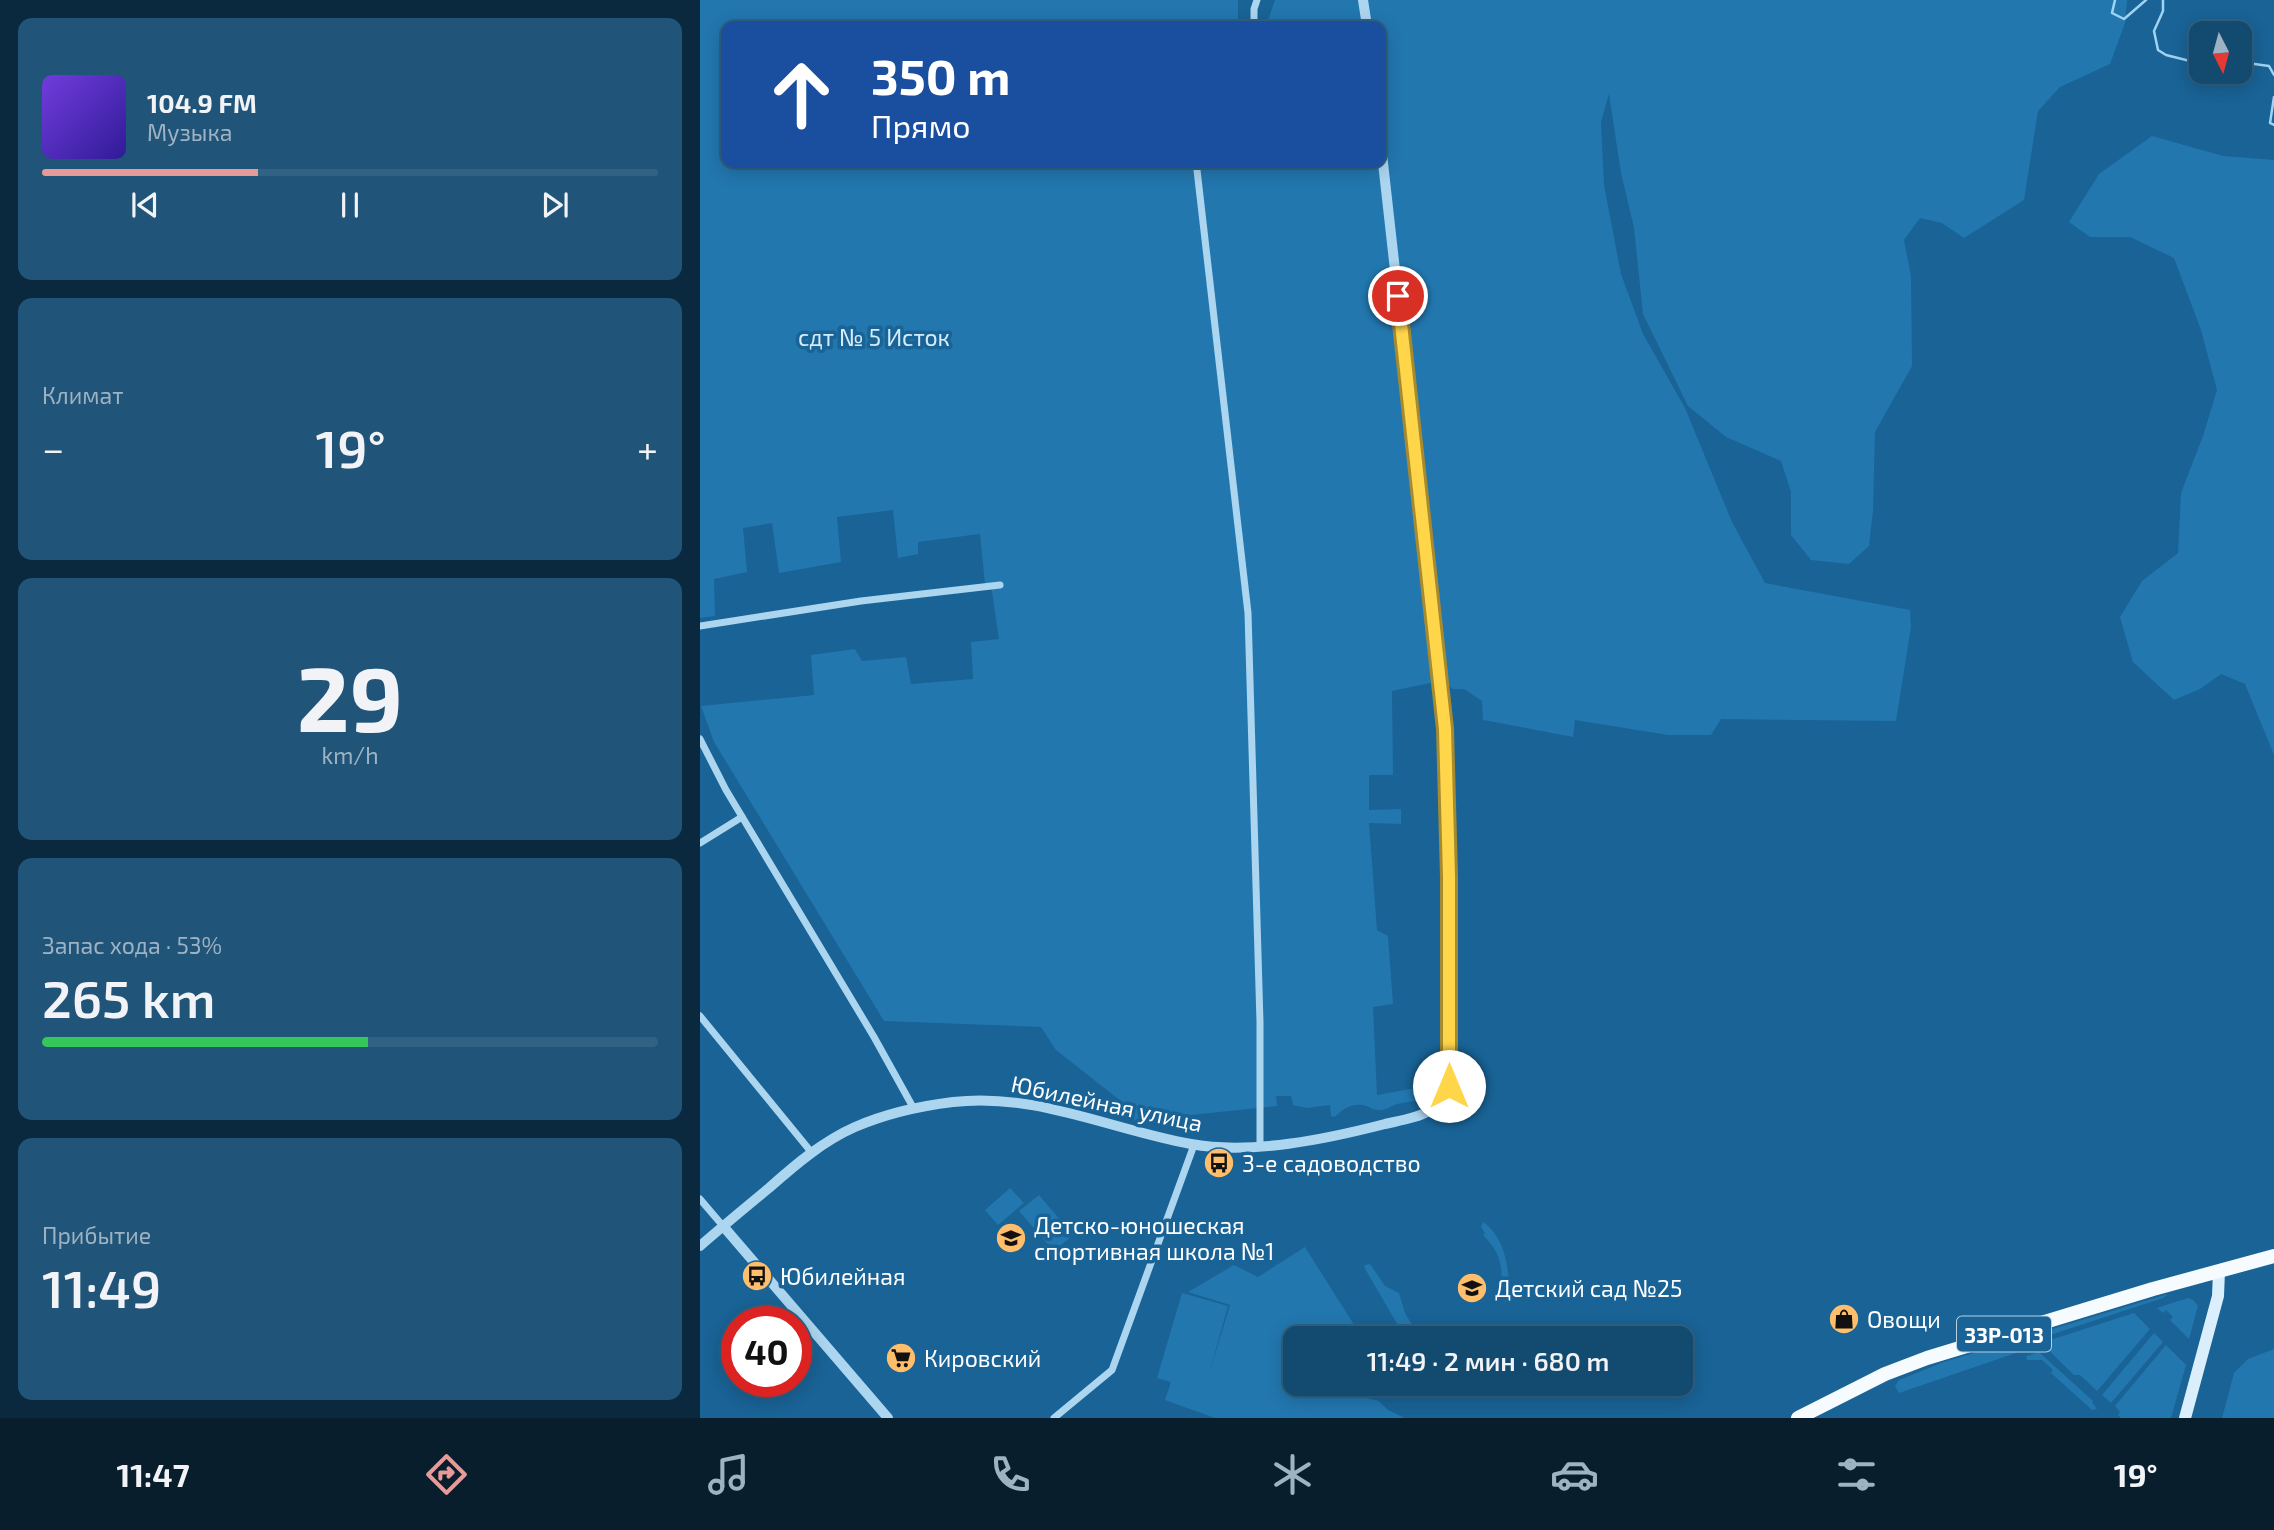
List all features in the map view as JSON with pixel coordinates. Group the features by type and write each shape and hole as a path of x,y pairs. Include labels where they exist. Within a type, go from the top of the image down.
{"main road":[{"name":"33Р-013","path":"1798,1418 1885,1374 1927,1358 2129,1296 2274,1256"},
{"path":"2185,1418 2218,1296 2219,1271"}],"street":[{"path":"1254,21 1254,9 1258,0"},
{"path":"1363,0 1366,21"},
{"path":"1198,168 1248,613 1260,1022 1260,1146"},
{"name":"Юбилейная улица","path":"700,1246 812,1153 855,1127 914,1109 967,1101 1034,1106 1060,1110 1194,1145 1260,1146 1314,1140 1415,1117 1436,1106 1445,1097 1449,1086 1448,799 1441,682 1384,168"},
{"path":"700,626 862,601 1000,585"},
{"path":"700,739 742,817 914,1109"},
{"path":"700,843 742,817"},
{"path":"700,1016 812,1153"},
{"path":"1054,1418 1112,1370 1194,1145"},
{"path":"700,1199 888,1418"}],"green space":[{"name":"сдт № 5 Исток","path":"700,0 1238,0 1238,21 721,21 721,168 1386,168 1386,21 1268,21 1275,0 2127,0 2125,23 2110,64 2060,87 2038,111 2024,200 1964,238 1942,223 1920,218 1904,240 1911,276 1912,366 1875,432 1873,511 1869,546 1849,564 1811,560 1791,535 1791,492 1781,461 1726,437 1688,406 1643,314 1634,228 1621,173 1609,94 1601,122 1604,185 1621,274 1643,334 1685,408 1732,522 1765,583 1910,610 1911,627 1896,721 1721,719 1711,735 1668,735 1575,720 1573,737 1483,720 1482,701 1464,689 1453,689 1435,682 1392,691 1393,775 1369,775 1369,810 1401,809 1401,824 1369,823 1377,930 1388,936 1393,1004 1373,1007 1377,1095 1416,1088 1434,1078 1440,1082 1437,1094 1426,1099 1399,1103 1383,1110 1354,1105 1335,1117 1331,1116 1330,1105 1307,1108 1293,1105 1291,1096 1276,1096 1277,1106 1134,1121 1131,1109 1056,1050 1041,1027 884,1021 714,742 701,706 814,695 811,655 855,649 862,661 906,657 911,684 973,679 971,642 999,639 991,585 985,584 980,534 918,542 918,554 898,558 893,510 837,517 841,562 779,573 772,523 743,528 747,572 714,579 715,616 700,618"},
{"path":"2152,136 2223,156 2274,160 2274,755 2245,684 2221,674 2200,689 2174,700 2133,662 2120,617 2142,581 2178,553 2181,493 2217,390 2201,330 2174,258 2130,237 2090,237 2069,222 2099,174"},
{"path":"1010,1188 1024,1203 998,1225 985,1210"},
{"path":"1039,1195 1073,1235 1054,1251 1019,1211"},
{"path":"1483,1222 1498,1238 1502,1247 1509,1279 1509,1302 1505,1302 1503,1298 1499,1258 1483,1235"},
{"path":"1305,1247 1355,1326 1283,1326 1283,1396 1359,1396 1379,1401 1388,1410 1405,1418 1215,1418 1165,1400 1171,1382 1157,1378 1182,1293 1228,1306 1209,1374 1230,1305 1188,1292 1234,1265 1258,1277"},
{"path":"1370,1264 1385,1286 1399,1293 1405,1313 1413,1326 1398,1326 1365,1265"},
{"path":"2168,1294 2163,1298 2035,1340 2036,1346 1899,1393 1895,1386 1899,1380 1944,1362"},
{"path":"2188,1298 2198,1306 2189,1339 2170,1320 2173,1317 2166,1310 2163,1313 2157,1308"},
{"path":"2134,1313 2150,1329 2097,1391 2080,1375 2074,1375 2041,1343"},
{"path":"2154,1333 2163,1342 2111,1403 2102,1395"},
{"path":"2166,1345 2186,1365 2171,1418 2121,1418 2115,1406"},
{"path":"2274,1349 2274,1418 2222,1418 2234,1373 2248,1359"},
{"path":"2039,1352 2093,1401 2097,1409 2092,1410 2051,1373 2053,1370 2042,1360 2027,1360 2026,1356"}],"waterway":[{"path":"2115,0 2112,13 2124,19 2146,0"},
{"path":"2163,0 2163,11 2154,31 2158,50 2166,55 2189,61"},
{"path":"2252,64 2269,66 2274,75"},
{"path":"2274,97 2270,123 2274,125"}],"place":[{"name":"3-е садоводство","path":"1219,1163"},
{"name":"Детско-юношеская спортивная школа №1","path":"1011,1238"},
{"name":"Юбилейная","path":"757,1276"},
{"name":"Детский сад №25","path":"1472,1288"},
{"name":"Овощи","path":"1844,1319"},
{"name":"Кировский","path":"901,1358"}],"route":[{"path":"1398,296 1444,708 1448,799 1449,1086"}]}
